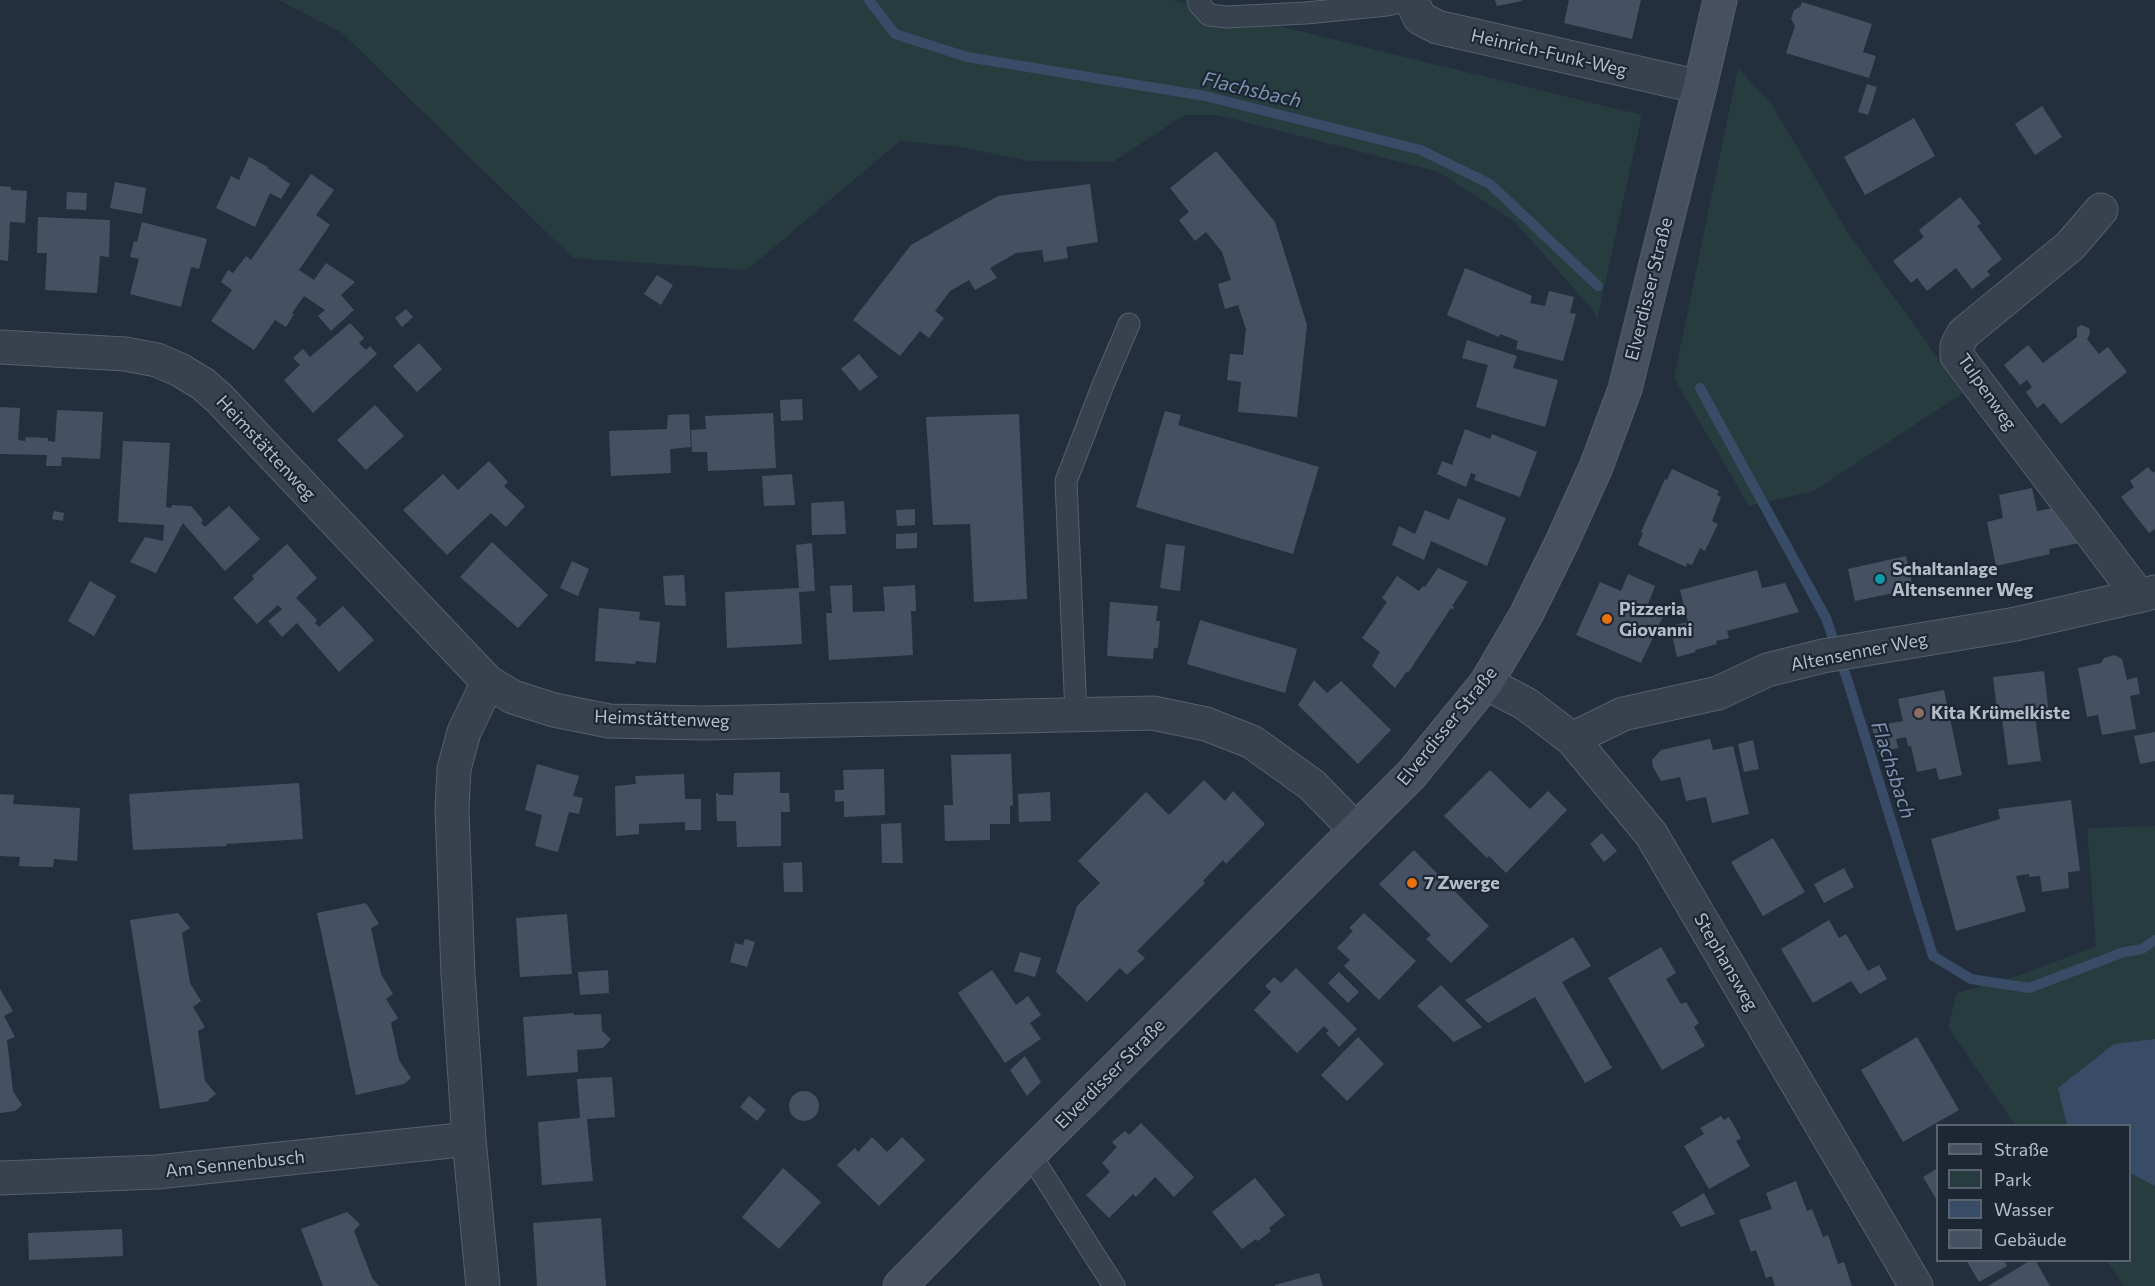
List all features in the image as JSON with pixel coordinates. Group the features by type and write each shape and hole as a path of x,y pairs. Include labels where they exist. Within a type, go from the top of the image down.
{"main road":[{"name":"Elverdisser Straße","path":"900,1286 1411,775 1486,683 1526,615 1596,468 1624,389 1720,0"}],"street":[{"name":"Heinrich-Funk-Weg","path":"1410,0 1420,18 1437,27 1700,87"},
{"name":"Tulpenweg","path":"2101,210 2070,246 1964,334 1957,346 1957,356 2147,594"},
{"name":"Heimstättenweg","path":"0,347 125,354 157,360 203,384 219,398 488,682 513,697 554,710 609,721 704,723 1153,713 1206,724 1252,742 1312,785 1356,830"},
{"name":"Altensenner Weg","path":"1572,739 1623,714 1718,693 1767,670 1835,654 2016,624 2147,594"},
{"path":"483,1286 469,1139 458,974 452,808 454,769 464,732 488,682"},
{"name":"Stephansweg","path":"1486,683 1526,704 1572,739 1651,834 1916,1286"},
{"name":"Am Sennenbusch","path":"0,1178 157,1172 469,1139"}],"lane":[{"path":"1198,0 1209,15 1227,18 1306,13 1387,5 1410,0"},
{"path":"1076,714 1066,481 1103,385 1130,324"},
{"path":"1030,1154 1114,1286"}],"green space":[{"path":"278,0 1172,0 1642,115 1597,320 1593,310 1514,221 1439,172 1218,115 1184,115 1113,162 1028,161 962,147 900,141 747,270 573,258 341,32"},
{"path":"1738,68 1772,105 1848,233 1963,393 1814,491 1749,506 1674,378"},
{"path":"2155,826 2155,1286 2124,1286 2108,1262 2131,1262 2131,1124 2014,1124 1948,1027 1957,993 2024,974 2096,946 2087,828"}],"water":[{"path":"2155,1039 2155,1186 2131,1174 2131,1124 2067,1124 2058,1088 2114,1044"}],"building":[{"path":"1495,0 1522,0 1522,1 1497,6"},
{"path":"1569,0 1641,0 1632,39 1564,23"},
{"path":"1802,2 1872,24 1863,52 1876,56 1869,78 1786,53 1795,26 1791,19 1794,10 1800,7"},
{"path":"1867,84 1877,87 1868,115 1858,112"},
{"path":"2042,106 2062,137 2035,155 2015,124"},
{"path":"1914,118 1935,156 1865,195 1844,157"},
{"path":"1216,151 1275,222 1307,325 1297,417 1238,412 1241,382 1227,380 1230,354 1243,355 1246,329 1238,305 1225,309 1218,284 1231,280 1222,252 1206,232 1195,241 1179,220 1189,212 1170,188"},
{"path":"249,157 268,167 290,184 281,199 270,193 255,227 216,208 231,176 239,180"},
{"path":"311,174 334,190 316,215 330,225 299,270 314,280 326,263 355,282 341,295 354,310 331,331 318,316 325,310 304,296 292,313 294,314 286,327 275,320 254,350 211,321 232,290 221,282 228,270 233,273 246,256 251,260"},
{"path":"115,182 146,188 142,214 110,208"},
{"path":"1090,184 1098,242 1066,247 1068,258 1044,262 1042,250 1016,253 990,268 997,278 975,290 969,280 950,291 935,311 944,318 929,338 920,331 900,356 853,320 911,245 998,196"},
{"path":"0,186 11,187 11,190 27,191 25,223 10,222 8,261 0,260"},
{"path":"67,192 87,193 86,210 66,209"},
{"path":"1960,197 1981,223 1977,226 2002,259 1987,271 1990,275 1972,289 1956,268 1927,291 1917,278 1911,283 1893,261 1924,237 1919,230"},
{"path":"38,217 110,220 109,257 100,256 97,293 45,290 47,253 37,253"},
{"path":"142,222 207,239 199,269 191,267 181,307 130,294 139,259 130,257"},
{"path":"1465,268 1532,296 1530,303 1545,306 1549,291 1574,297 1570,313 1576,314 1563,361 1516,349 1518,341 1500,334 1499,337 1447,315"},
{"path":"657,275 673,285 661,305 644,294"},
{"path":"406,309 413,317 402,327 395,318"},
{"path":"350,323 364,338 359,343 366,350 370,346 377,354 313,413 284,380 300,365 293,358 303,349 310,357"},
{"path":"2081,325 2089,328 2090,334 2087,339 2099,354 2108,347 2127,372 2061,424 2044,403 2037,408 2026,392 2032,387 2027,380 2020,385 2004,365 2028,345 2043,363 2077,337 2077,328"},
{"path":"1467,340 1517,356 1513,368 1558,380 1545,427 1476,407 1488,365 1462,358"},
{"path":"419,343 442,369 417,392 393,366"},
{"path":"859,354 878,377 860,391 841,369"},
{"path":"802,399 803,420 781,421 780,400"},
{"path":"375,405 404,436 366,470 337,440"},
{"path":"0,407 20,408 18,440 25,441 26,437 48,438 48,441 55,442 57,410 103,412 100,459 62,457 61,466 46,466 47,455 0,454"},
{"path":"1165,411 1181,415 1178,425 1319,467 1293,554 1136,507"},
{"path":"773,413 776,468 708,471 707,452 692,452 691,430 706,429 705,416"},
{"path":"689,414 691,447 670,449 671,473 611,476 609,431 667,429 668,415"},
{"path":"1019,414 1027,599 974,602 970,524 933,525 926,417"},
{"path":"1465,429 1490,439 1492,434 1537,452 1520,497 1474,480 1476,475 1471,473 1466,487 1437,474 1442,461 1452,465"},
{"path":"123,441 170,443 166,507 191,506 203,520 201,523 205,527 229,506 260,539 225,571 183,523 156,573 130,562 145,537 163,541 164,525 118,522"},
{"path":"489,461 508,482 504,486 525,506 506,527 491,513 447,555 403,510 443,474 458,490"},
{"path":"2148,467 2153,473 2155,471 2155,529 2149,533 2121,497 2134,487 2130,481"},
{"path":"1672,469 1719,491 1717,495 1721,497 1712,521 1718,524 1705,551 1700,548 1692,565 1687,563 1686,567 1638,545 1643,533 1641,532 1665,479 1667,480"},
{"path":"792,474 795,505 764,506 762,476"},
{"path":"2032,488 2037,511 2058,507 2085,542 2049,549 2050,554 1996,566 1987,522 2003,518 1999,495"},
{"path":"1458,498 1506,518 1487,566 1431,541 1424,560 1392,545 1399,526 1415,534 1425,510 1449,520"},
{"path":"844,501 846,534 812,535 811,503"},
{"path":"915,509 915,525 897,526 896,510"},
{"path":"54,511 64,513 63,521 52,519"},
{"path":"917,533 917,548 896,549 896,534"},
{"path":"492,542 548,595 518,628 460,577"},
{"path":"812,543 815,591 799,592 802,644 727,648 725,592 799,588 796,545"},
{"path":"287,544 317,578 296,598 317,620 315,623 319,627 343,606 374,640 339,672 297,623 282,637 268,621 282,609 278,605 257,624 233,598 254,579 252,576"},
{"path":"1166,544 1185,546 1180,591 1160,588"},
{"name":"Schaltanlage Altensenner Weg","path":"1906,556 1913,589 1855,601 1848,569"},
{"path":"572,561 589,569 578,596 560,588"},
{"path":"1438,568 1468,582 1452,606 1453,610 1451,608 1408,673 1407,671 1395,688 1372,666 1380,652 1362,638 1387,602 1382,598 1397,576 1419,591 1423,586 1425,587"},
{"path":"1757,570 1762,588 1785,583 1799,612 1727,631 1729,638 1716,641 1717,644 1695,650 1696,652 1677,657 1670,626 1688,622 1680,590"},
{"path":"1628,574 1655,586 1648,604 1665,612 1641,663 1576,635 1600,582 1621,591"},
{"path":"684,575 686,606 665,605 663,576"},
{"path":"90,581 116,596 94,636 68,621"},
{"path":"852,585 853,612 885,611 883,587 915,585 916,611 911,611 913,655 829,660 826,613 832,613 830,586"},
{"path":"1110,602 1158,606 1156,621 1160,621 1158,648 1154,648 1153,659 1107,656"},
{"path":"599,608 640,612 639,620 660,622 656,663 595,661"},
{"path":"1200,620 1297,649 1285,693 1187,664"},
{"path":"2115,655 2122,659 2127,680 2137,677 2140,694 2130,696 2136,729 2102,735 2098,715 2087,717 2078,668 2101,663 2104,658"},
{"path":"2044,671 2049,714 2035,716 2041,761 2008,765 2002,719 1998,719 1993,677"},
{"path":"1314,680 1327,693 1341,681 1391,730 1358,764 1298,705"},
{"path":"1944,690 1962,775 1939,780 1936,768 1917,772 1911,746 1908,746 1906,737 1896,739 1898,748 1878,752 1872,727 1903,721 1898,699"},
{"path":"2155,732 2155,761 2140,764 2134,736"},
{"path":"1710,739 1713,750 1733,746 1749,814 1712,823 1706,797 1686,801 1680,777 1661,781 1653,767 1652,760 1661,750"},
{"path":"1753,740 1759,769 1744,772 1738,744"},
{"path":"1011,754 1013,805 1010,806 1010,824 990,824 990,840 945,841 944,805 953,805 951,755"},
{"path":"537,764 579,776 573,796 583,798 579,814 569,812 558,852 535,846 542,815 525,810"},
{"path":"884,769 885,815 844,817 844,801 835,802 835,790 844,790 843,770"},
{"path":"1490,770 1530,809 1548,791 1567,810 1506,873 1489,856 1487,858 1444,816"},
{"path":"780,772 780,793 789,793 790,812 781,812 781,846 737,847 736,821 717,821 716,793 733,795 734,773"},
{"path":"684,774 685,799 701,799 701,830 685,830 685,822 639,824 639,834 616,836 615,786 636,784 635,776"},
{"path":"1204,780 1225,801 1233,791 1265,824 1226,864 1223,860 1203,881 1205,883 1137,951 1145,958 1127,975 1120,968 1087,1002 1056,972 1077,906 1100,883 1078,861 1146,792 1169,815"},
{"path":"299,783 303,839 226,844 227,846 133,850 129,794"},
{"path":"1050,792 1051,821 1019,822 1018,794"},
{"path":"0,794 14,795 13,804 80,808 77,861 54,859 53,867 19,866 20,857 0,856"},
{"path":"2071,800 2080,871 2068,872 2069,888 2042,892 2040,876 2029,877 2029,874 2016,876 2026,911 1956,931 1931,839 2000,819 1998,809"},
{"path":"901,823 903,863 882,863 881,824"},
{"path":"1602,833 1617,851 1604,862 1590,844"},
{"path":"1773,838 1805,892 1763,916 1731,862"},
{"path":"1414,850 1489,926 1451,963 1426,939 1431,935 1379,884"},
{"path":"802,862 803,892 784,892 783,863"},
{"path":"1844,868 1854,887 1824,903 1814,884"},
{"path":"366,903 379,924 371,928 381,974 393,994 386,999 398,1018 391,1023 399,1060 411,1078 404,1084 356,1095 317,913"},
{"path":"178,913 190,928 182,933 190,983 201,1001 193,1007 205,1027 198,1031 205,1081 216,1094 209,1101 160,1109 130,920"},
{"path":"1364,913 1416,961 1379,1000 1344,966 1350,960 1337,948 1353,931 1349,928"},
{"path":"567,914 572,974 520,977 516,918"},
{"path":"1829,920 1839,938 1846,934 1868,971 1879,965 1887,979 1860,994 1851,981 1813,1003 1781,949"},
{"path":"1573,937 1591,966 1562,982 1612,1068 1585,1083 1535,997 1488,1023 1465,1000"},
{"path":"745,939 755,942 747,967 730,962 735,943 743,945"},
{"path":"1661,947 1676,973 1666,979 1681,1004 1686,1002 1699,1023 1694,1027 1705,1046 1662,1070 1608,978"},
{"path":"1020,952 1041,958 1035,977 1014,971"},
{"path":"1296,968 1357,1029 1339,1047 1326,1033 1329,1031 1324,1026 1297,1053 1254,1010 1271,992 1265,986 1274,977 1281,983"},
{"path":"608,970 609,993 580,995 578,972"},
{"path":"992,970 1016,1005 1028,996 1041,1015 1030,1023 1041,1039 1005,1063 958,993"},
{"path":"1339,972 1359,992 1348,1003 1328,983"},
{"path":"1441,985 1482,1027 1454,1042 1417,1006"},
{"path":"0,989 13,1011 4,1016 15,1037 7,1040 13,1091 22,1105 15,1111 0,1113"},
{"path":"574,1013 574,1015 601,1014 602,1031 611,1039 603,1048 577,1050 578,1072 527,1076 523,1017"},
{"path":"1358,1037 1384,1064 1347,1101 1321,1075"},
{"path":"1917,1037 1959,1110 1903,1142 1861,1070"},
{"path":"1025,1056 1041,1082 1027,1096 1010,1070"},
{"path":"612,1077 615,1117 587,1119 593,1181 542,1185 538,1122 580,1118 577,1079"},
{"path":"804,1091 810,1092 818,1100 818,1112 810,1120 804,1121 798,1120 790,1112 789,1106 790,1100 798,1092"},
{"path":"749,1096 766,1110 757,1121 740,1107"},
{"path":"1721,1116 1724,1120 1729,1117 1741,1138 1736,1141 1750,1166 1709,1189 1684,1146 1704,1134 1700,1128"},
{"path":"1141,1123 1194,1177 1174,1197 1155,1177 1136,1197 1133,1194 1109,1218 1086,1195 1110,1172 1102,1163 1117,1147 1112,1142 1125,1131 1129,1135"},
{"path":"872,1137 887,1152 902,1137 925,1160 879,1206 837,1165 855,1148 858,1152"},
{"path":"783,1168 821,1202 779,1249 742,1217"},
{"path":"1936,1169 1936,1199 1923,1177"},
{"path":"1255,1178 1285,1215 1269,1228 1271,1231 1242,1249 1212,1212"},
{"path":"1796,1181 1807,1211 1812,1209 1823,1237 1828,1235 1838,1264 1844,1262 1852,1286 1775,1286 1772,1276 1766,1278 1756,1250 1751,1252 1739,1220 1772,1209 1766,1193"},
{"path":"1704,1193 1715,1214 1681,1227 1672,1212"},
{"path":"347,1212 360,1224 354,1231 372,1278 379,1286 323,1286 301,1229"},
{"path":"601,1218 606,1286 537,1286 533,1223"},
{"path":"122,1229 123,1256 29,1260 28,1233"},
{"path":"1967,1262 2005,1262 2007,1266 1979,1282"},
{"path":"2028,1262 2036,1262 2050,1286 1988,1286"},
{"path":"1319,1273 1323,1286 1275,1286 1275,1285"}],"waterway":[{"name":"Flachsbach","path":"869,0 895,34 967,57 1205,96 1421,150 1490,184 1598,286"},
{"name":"Flachsbach","path":"1700,388 1826,618 1933,956 1971,979 2029,988 2124,952 2142,949 2155,940"}],"place":[{"name":"Schaltanlage Altensenner Weg","path":"1880,579"},
{"name":"Pizzeria Giovanni","path":"1607,619"},
{"name":"Kita Krümelkiste","path":"1919,713"},
{"name":"7 Zwerge","path":"1412,883"}]}
